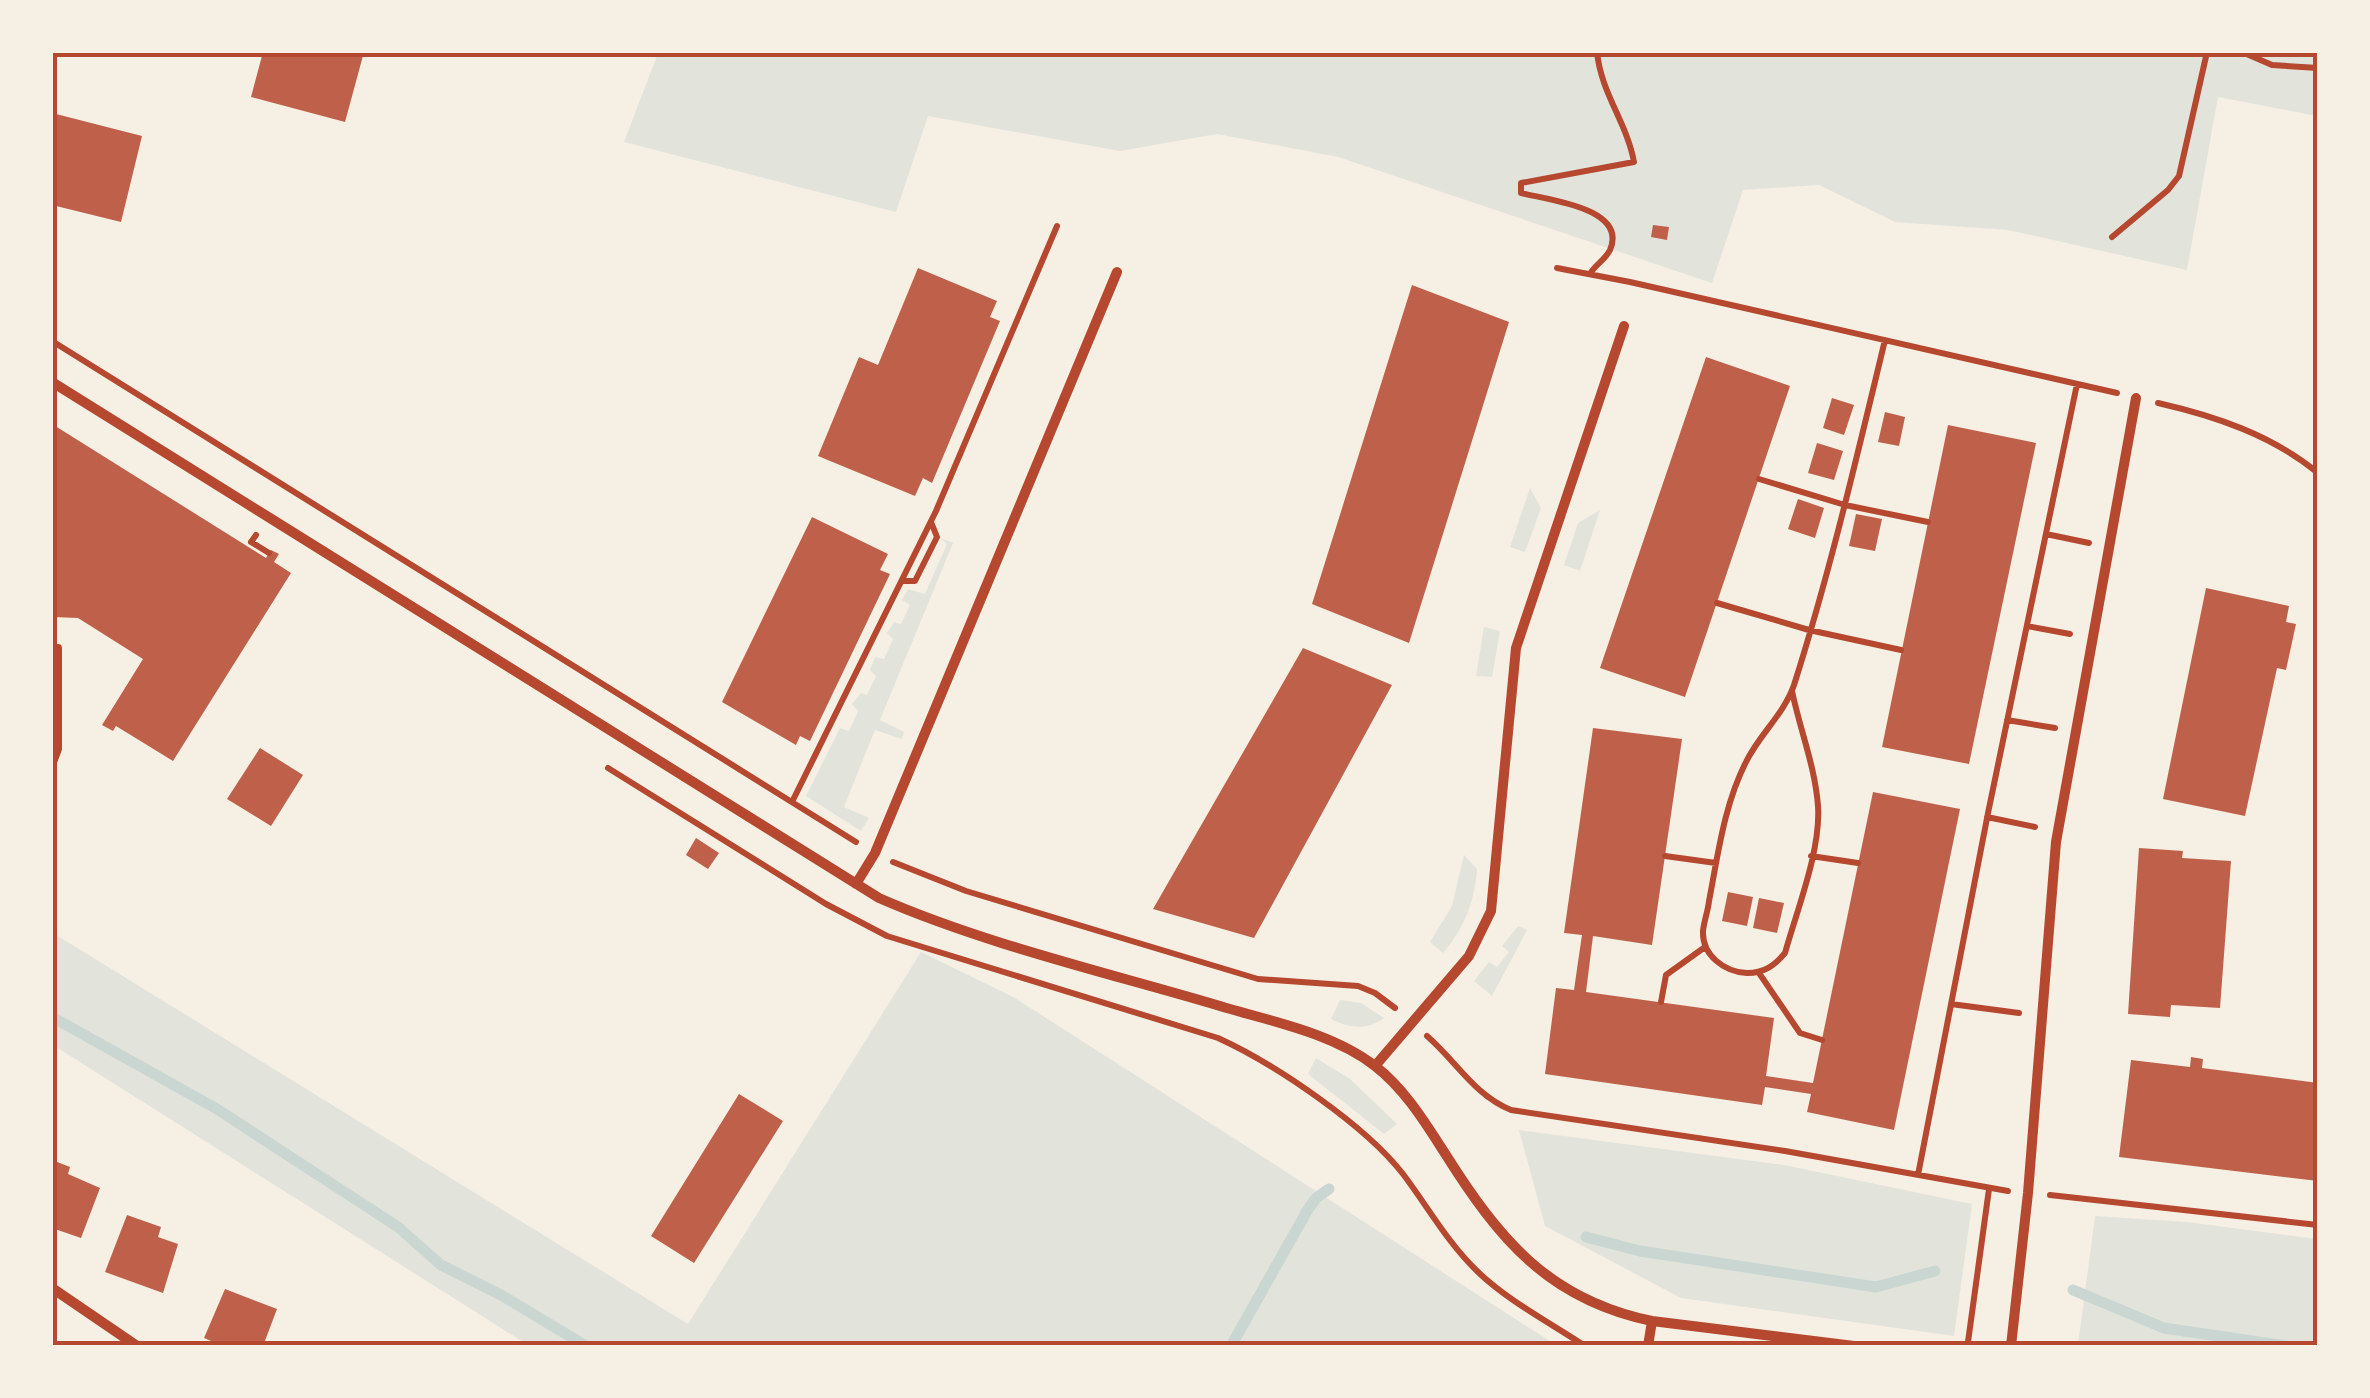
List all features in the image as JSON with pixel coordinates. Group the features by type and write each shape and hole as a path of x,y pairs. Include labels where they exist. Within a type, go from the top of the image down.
{"street":[{"path":"856,884 875,854 1116,272"},
{"path":"1375,1066 1469,956 1491,912 1516,648 1624,326"},
{"path":"52,382 856,884 914,913 1270,1020 1328,1042 1375,1066 1424,1120 1484,1216 1535,1269 1599,1304 1652,1320 1854,1346"},
{"path":"2011,1346 2058,832 2136,398"},
{"path":"52,1288 138,1346"},
{"path":"1648,1346 1652,1320"}],"lane":[{"path":"52,766 58,750 58,648"}],"path":[{"path":"1590,274 1612,247 1612,229 1599,214 1521,193 1521,183 1634,162 1629,134 1603,88 1596,52"},
{"path":"2112,237 2179,176 2207,52"},
{"path":"2242,52 2272,65 2318,68"},
{"path":"792,802 931,522 1058,226"},
{"path":"1557,268 2212,415 2296,455 2318,473"},
{"path":"1792,690 1808,743 1818,810 1812,856 1785,953 1776,965 1758,973 1734,972 1713,958 1705,947 1703,930 1733,791 1792,690 1845,504 1885,340"},
{"path":"52,341 875,854 966,891 1258,980 1358,986 1396,1008"},
{"path":"1918,1176 1987,817 2077,384"},
{"path":"1759,478 1845,504 1928,522"},
{"path":"257,534 251,542 269,553"},
{"path":"2046,534 2109,546"},
{"path":"1716,602 1809,630 1901,650"},
{"path":"2027,626 2092,639"},
{"path":"2008,720 2076,732"},
{"path":"608,768 826,904 887,936 1218,1038 1246,1051 1295,1082 1374,1142 1402,1173 1434,1222 1479,1273 1585,1346"},
{"path":"1987,817 2058,832"},
{"path":"1665,856 1716,863"},
{"path":"1812,856 1858,863"},
{"path":"1660,1002 1666,974 1705,947"},
{"path":"1758,973 1800,1033 1822,1040"},
{"path":"1951,1004 2042,1013"},
{"path":"1424,1033 1452,1056 1480,1092 1511,1110 1785,1152 1989,1189 2318,1225"},
{"path":"1968,1342 1989,1189"}],"shaded area":[{"path":"658,53 2317,53 2317,116 2218,97 2187,270 2008,230 1895,222 1819,185 1743,190 1712,283 1338,157 1217,134 1120,151 928,116 896,212 624,142"},
{"path":"1530,488 1541,508 1525,552 1510,547"},
{"path":"1600,510 1580,571 1564,565 1578,523"},
{"path":"940,538 953,543 880,720 904,732 902,739 875,730 844,807 869,818 861,831 806,796 840,728 849,731 858,711 852,704 861,693 867,695 876,676 870,670 875,657 884,659 893,639 887,633 894,622 901,624 910,605 902,600 908,589 925,594 947,544"},
{"path":"1484,627 1500,631 1492,677 1476,676"},
{"path":"1464,855 1477,869 1474,892 1462,924 1443,953 1430,942 1452,906"},
{"path":"1518,926 1527,930 1492,996 1474,981 1489,962 1497,967 1509,952 1502,946"},
{"path":"53,933 688,1324 921,952 1015,998 1556,1345 528,1345 53,1045"},
{"path":"1340,1000 1361,1003 1384,1018 1364,1026 1338,1022 1331,1019"},
{"path":"1316,1058 1350,1079 1397,1124 1384,1134 1308,1074"},
{"path":"1519,1130 1784,1165 1972,1204 1954,1336 1681,1298 1545,1226"},
{"path":"2095,1216 2187,1222 2317,1239 2317,1345 2078,1345"}],"building":[{"path":"263,52 364,52 345,122 251,97"},
{"path":"56,114 142,136 121,222 52,205 52,128"},
{"path":"1653,225 1669,227 1667,240 1651,237"},
{"path":"918,268 997,301 990,317 1000,321 932,483 923,478 915,496 818,456 859,357 878,365"},
{"path":"1412,285 1509,322 1409,643 1312,604"},
{"path":"1706,357 1790,386 1685,697 1600,668"},
{"path":"1832,398 1854,405 1844,435 1823,428"},
{"path":"1885,412 1905,417 1899,446 1878,442"},
{"path":"52,424 266,558 271,550 279,554 274,562 291,573 173,761 116,726 113,731 102,725 143,659 78,618 52,617"},
{"path":"1948,425 2036,443 1969,764 1882,747"},
{"path":"1817,443 1843,451 1834,480 1808,473"},
{"path":"1798,499 1824,508 1815,538 1788,529"},
{"path":"1856,514 1882,519 1875,551 1849,546"},
{"path":"812,517 888,554 880,570 890,574 810,741 800,736 796,745 722,702"},
{"path":"2206,588 2289,606 2286,622 2296,624 2286,670 2277,668 2245,816 2163,799"},
{"path":"1303,648 1392,685 1254,938 1153,909"},
{"path":"1593,728 1682,739 1652,945 1593,936 1586,992 1774,1018 1766,1076 1813,1083 1873,792 1960,809 1894,1130 1807,1112 1811,1094 1765,1087 1762,1105 1545,1074 1556,988 1574,990 1582,935 1564,933"},
{"path":"260,748 303,775 271,826 227,799"},
{"path":"696,838 719,853 708,869 686,855"},
{"path":"2139,848 2183,851 2182,858 2231,861 2220,1008 2171,1005 2170,1017 2128,1014"},
{"path":"1728,892 1753,897 1747,926 1722,921"},
{"path":"1759,898 1784,903 1777,933 1753,928"},
{"path":"2191,1057 2203,1059 2202,1068 2318,1083 2318,1181 2119,1157 2131,1060 2190,1067"},
{"path":"739,1094 783,1121 694,1263 651,1236"},
{"path":"52,1160 70,1167 68,1174 100,1188 81,1238 52,1228"},
{"path":"127,1215 161,1227 158,1237 178,1244 163,1293 105,1272"},
{"path":"225,1289 277,1309 263,1346 223,1346 204,1338"}],"waterway":[{"path":"52,1017 217,1109 398,1227 441,1265 501,1295 586,1346"},
{"path":"1231,1346 1307,1211 1329,1189"},
{"path":"1586,1237 1640,1251 1876,1287 1935,1271"},
{"path":"2073,1290 2164,1328 2286,1346"}]}
